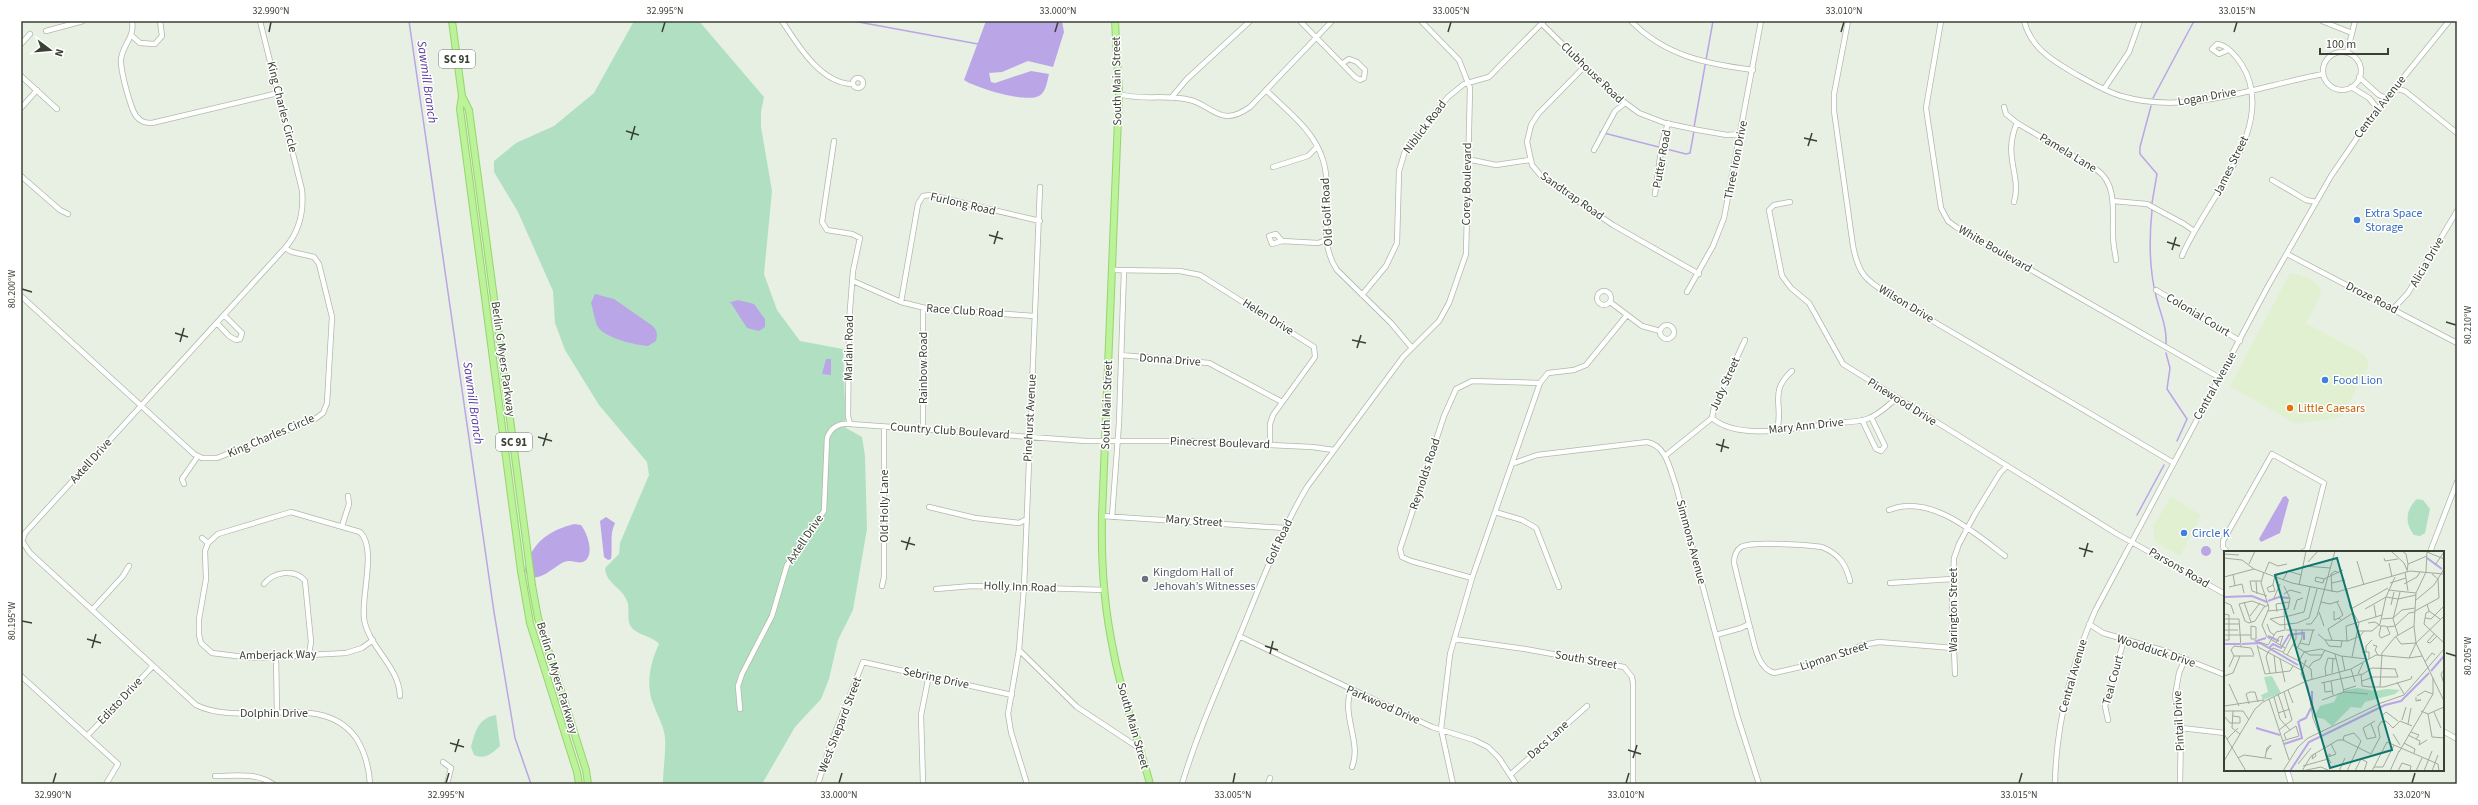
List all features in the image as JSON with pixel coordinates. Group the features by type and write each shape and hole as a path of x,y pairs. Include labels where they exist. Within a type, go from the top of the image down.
{"main road":[{"name":"Berlin G Myers Parkway","path":"452,21 462,96 460,109 510,488 530,623 578,772 579,784"},
{"name":"South Main Street","path":"1115,21 1119,94 1102,516 1105,590 1113,650 1150,784"},
{"name":"Berlin G Myers Parkway","path":"462,96 469,110 532,585 538,618 586,770 588,784"},
{"path":"510,488 520,486"}],"street":[{"path":"46,31 83,21"},
{"path":"132,21 132,36 124,49 121,63 133,108 137,117 143,122 152,123 278,92"},
{"path":"132,36 140,43 156,44 162,36 160,21"},
{"name":"King Charles Circle","path":"198,456 206,459 217,458 291,430 319,417 327,403 332,324 323,277 317,259 292,252 285,248 294,236 299,224 302,197 260,21"},
{"path":"782,21 799,45 829,77 839,82 852,84"},
{"path":"1171,98 1187,80 1250,21"},
{"path":"1300,21 1355,77 1360,80 1364,78 1365,70 1357,62 1349,59 1343,64"},
{"path":"1119,94 1130,97 1171,98 1196,101 1214,112 1229,116 1245,110 1332,21"},
{"name":"Corey Boulevard","path":"1412,348 1435,326 1443,315 1459,277 1466,254 1467,158 1470,94 1469,82 1459,60 1421,21"},
{"path":"1631,21 1659,44 1681,56 1753,70"},
{"name":"Three Iron Drive","path":"1688,292 1699,274 1724,218 1741,134 1761,21"},
{"name":"Wilson Drive","path":"1848,21 1834,94 1834,111 1853,246 1861,274 1878,288 2174,463"},
{"name":"White Boulevard","path":"1941,21 1927,95 1926,115 1941,208 1948,221 2098,310 2220,378"},
{"name":"Logan Drive","path":"2024,21 2029,36 2043,52 2104,89 2134,99 2170,103 2201,100 2323,74"},
{"path":"2104,89 2131,47 2140,21"},
{"path":"2322,21 2352,33"},
{"path":"2347,53 2355,21"},
{"name":"Central Avenue","path":"2055,784 2058,742 2064,702 2075,661 2089,624 2174,463 2316,202 2347,150 2386,98 2448,21"},
{"name":"Niblick Road","path":"1362,295 1386,266 1397,242 1399,171 1405,151 1448,97 1469,82 1478,82 1489,77 1542,22"},
{"name":"Clubhouse Road","path":"1542,22 1624,104 1644,116 1668,123 1727,135 1741,134"},
{"path":"21,44 30,34"},
{"name":"James Street","path":"2182,256 2194,231 2213,203 2246,136 2251,117 2250,90 2245,71 2228,50"},
{"path":"2337,53 2347,53 2357,61 2360,69 2359,77 2352,87 2342,90 2333,88 2326,81 2323,74 2324,67 2329,58 2337,53"},
{"name":"Sandtrap Road","path":"1585,66 1538,114 1531,125 1527,142 1530,160 1538,173 1552,184 1640,242 1699,274"},
{"path":"21,76 57,109"},
{"path":"2359,77 2379,95 2386,98"},
{"path":"2352,87 2369,98 2378,109"},
{"path":"2394,88 2405,91 2457,132"},
{"path":"21,108 37,90"},
{"name":"Old Golf Road","path":"1266,90 1305,128 1317,147 1326,174 1326,240 1334,265 1391,323 1412,348"},
{"path":"1594,150 1615,111 1624,104"},
{"name":"Pamela Lane","path":"2004,107 2006,114 2017,123 2101,173 2110,183 2113,201 2113,237 2116,260"},
{"name":"Putter Road","path":"1655,194 1662,143 1668,123"},
{"path":"2014,202 2016,192 2010,144 2017,123"},
{"name":"Marlain Road","path":"834,141 822,222 827,230 852,234 860,238 852,281 849,322 848,416 850,424"},
{"path":"1273,168 1308,156 1317,147"},
{"path":"1467,158 1496,165 1530,160"},
{"path":"21,176 60,210 68,214"},
{"path":"2272,180 2306,200 2316,202"},
{"name":"Pinehurst Avenue","path":"1027,784 1010,726 1008,714 1019,650 1024,587 1025,520 1040,221 1040,186"},
{"name":"Furlong Road","path":"901,302 918,204 923,196 977,205 1040,221"},
{"path":"2113,201 2147,204 2194,231"},
{"name":"Pinewood Drive","path":"1790,202 1774,205 1770,210 1782,276 1791,288 1809,303 1843,364 2133,542"},
{"name":"Alicia Drive","path":"2393,309 2408,293 2457,211"},
{"path":"1282,241 1318,243 1326,240"},
{"name":"Axtell Drive","path":"152,666 30,553 22,543 23,537 285,248"},
{"name":"Droze Road","path":"2287,254 2457,343"},
{"name":"Helen Drive","path":"1113,270 1187,271 1200,275 1314,347 1315,357 1282,402 1271,420 1270,445"},
{"path":"1112,517 1118,439 1124,270"},
{"name":"Race Club Road","path":"852,281 901,302 923,308 1035,316"},
{"name":"Colonial Court","path":"2156,290 2240,341"},
{"path":"21,296 198,456 182,479 184,484"},
{"path":"1610,302 1642,326 1660,331"},
{"name":"Rainbow Road","path":"923,308 923,428"},
{"path":"217,323 231,338 236,340 240,338 242,333 224,315"},
{"path":"1453,784 1443,745 1441,729 1448,668 1454,639 1472,578 1540,383 1544,376 1551,372 1566,371 1586,365 1627,315"},
{"name":"Judy Street","path":"1665,456 1712,418 1714,406 1745,340"},
{"name":"Golf Road","path":"1182,784 1195,745 1239,636 1285,528 1306,487 1412,348"},
{"name":"Donna Drive","path":"1121,355 1205,362 1282,402"},
{"path":"1777,430 1779,423 1777,396 1780,386 1792,371"},
{"name":"Reynolds Road","path":"1472,578 1411,562 1402,557 1400,549 1453,393 1461,385 1472,381 1523,381 1540,383"},
{"name":"Mary Ann Drive","path":"1712,418 1736,429 1755,431 1777,430 1862,420 1871,417 1897,398"},
{"path":"1862,420 1876,449 1880,451 1884,450 1884,444 1871,417"},
{"name":"Axtell Drive","path":"740,709 738,686 742,674 772,616 787,565 824,511 827,438 832,429 838,425 850,424"},
{"name":"Country Club Boulevard","path":"850,424 1106,440"},
{"name":"Old Holly Lane","path":"882,586 884,576 884,427"},
{"name":"Pinecrest Boulevard","path":"1106,440 1118,439 1324,447 1334,450"},
{"name":"Simmons Avenue","path":"1512,464 1537,456 1647,442 1656,445 1665,456 1676,486 1737,715 1759,784"},
{"path":"2226,551 2223,547 2223,541 2272,454 2324,483 2307,550 2305,551"},
{"name":"Warington Street","path":"1955,674 1952,579 1957,549 2000,473 2007,466"},
{"path":"2430,551 2457,482"},
{"path":"342,526 349,504 348,496"},
{"path":"1889,510 1908,505 1926,507 1987,540 2005,556"},
{"path":"929,507 975,518 1019,523 1025,520"},
{"path":"1495,512 1522,520 1536,528 1559,587"},
{"path":"202,538 208,543 218,534 284,513 298,513 360,532 368,543 364,609 365,623 373,640 397,677 400,696"},
{"name":"Mary Street","path":"1102,516 1285,528"},
{"name":"Parsons Road","path":"2133,542 2224,593"},
{"name":"Amberjack Way","path":"208,543 205,555 206,579 198,625 202,643 208,650 217,654 252,658 355,651 373,640"},
{"name":"Lipman Street","path":"1850,581 1848,571 1840,558 1832,551 1822,547 1756,545 1741,547 1735,554 1734,563 1762,665 1768,671 1774,673 1826,661 1863,645 1879,642 1953,648"},
{"path":"92,610 123,576 129,566"},
{"path":"264,584 267,580 289,572 300,576 305,581 311,642 309,654"},
{"path":"1890,583 1952,579"},
{"name":"Holly Inn Road","path":"936,589 972,586 1105,590"},
{"path":"1716,635 1750,624"},
{"name":"Woodduck Drive","path":"2089,624 2099,632 2185,659 2224,675"},
{"name":"Parkwood Drive","path":"1239,636 1351,690 1441,729 1474,740 1488,748 1499,758 1516,784"},
{"name":"South Street","path":"1454,639 1525,649 1624,668 1632,677 1633,683 1633,784"},
{"name":"Teal Court","path":"2108,720 2105,706 2124,640"},
{"path":"1019,650 1077,707 1139,748"},
{"path":"276,656 277,713"},
{"name":"Pintail Drive","path":"2180,784 2181,728 2176,706 2176,691 2185,659"},
{"name":"Sebring Drive","path":"862,666 864,662 929,675 1012,695"},
{"name":"Dolphin Drive","path":"152,666 191,702 206,709 228,713 310,712 339,722 354,735 365,756 370,784"},
{"name":"Edisto Drive","path":"86,736 152,666"},
{"name":"West Shepard Street","path":"818,784 831,743 862,666"},
{"path":"922,784 921,715 929,675"},
{"path":"21,676 118,764 106,784"},
{"path":"1351,690 1347,704 1353,736 1352,768"},
{"name":"Dacs Lane","path":"1510,775 1586,706"},
{"path":"2181,728 2224,732"},
{"path":"2444,732 2457,739"},
{"path":"443,762 451,768 446,784"},
{"path":"2287,771 2291,784"},
{"path":"215,776 255,776 265,778 272,784"},
{"path":"1268,784 1270,778"}],"shaded area":[{"path":"634,21 699,21 764,97 761,112 761,127 772,191 764,274 777,310 800,341 843,349 846,428 862,437 865,456 867,529 853,610 838,640 829,679 821,699 795,727 762,784 663,784 665,738 651,698 649,683 653,659 659,644 653,639 635,631 632,628 628,618 628,604 625,596 608,578 605,568 619,554 620,543 649,475 647,462 599,405 565,350 555,323 553,291 518,212 494,172 494,161 516,143 554,126 594,93"},
{"path":"986,21 1062,21 1064,32 1053,67 1028,61 1002,72 989,73 991,82 995,83 1031,71 1049,74 1045,89 1039,96 1023,98 1001,94 979,87 964,80"},
{"path":"2290,273 2313,280 2321,289 2320,297 2306,323 2365,355 2368,361 2368,366 2342,417 2296,424 2230,386"},
{"path":"595,294 614,299 650,324 656,331 656,341 648,346 636,344 613,338 602,331 597,325 591,303"},
{"path":"738,300 754,304 765,319 765,327 759,331 747,328 731,303 728,303"},
{"path":"826,359 831,359 831,375 822,374"},
{"path":"2286,496 2289,500 2280,533 2261,542 2259,539 2283,497"},
{"path":"2171,497 2201,515 2180,556 2155,542 2153,527"},
{"path":"2417,499 2423,500 2430,509 2425,533 2420,536 2414,535 2408,521 2410,507"},
{"path":"606,517 615,523 612,536 612,554 611,559 608,560 604,557 600,521"},
{"path":"574,524 581,525 588,538 590,550 587,559 583,562 564,562 542,576 528,576 525,570 528,559 541,540 552,532"},
{"path":"2204,546 2208,546 2210,547 2210,555 2204,556 2201,553 2201,549"},
{"path":"496,715 500,746 485,756 482,757 474,755 471,747 478,726 485,719"}],"waterway":[{"name":"Sawmill Branch","path":"409,21 494,612 515,738 531,784"},
{"path":"853,21 978,44"},
{"path":"1694,127 1713,21"},
{"path":"2153,98 2194,21"},
{"path":"2151,106 2140,147 2140,154 2157,174 2152,203"},
{"path":"1600,132 1686,154 1690,153 1694,131"},
{"path":"2152,210 2150,232 2151,264 2156,296 2164,325 2166,344"},
{"path":"2166,353 2170,368 2167,389 2187,419 2177,441"},
{"path":"2137,515 2164,465"}],"place":[{"name":"Extra Space Storage","path":"2357,220"},
{"name":"Food Lion","path":"2325,380"},
{"name":"Little Caesars","path":"2290,408"},
{"name":"Circle K","path":"2184,533"},
{"name":"Kingdom Hall of Jehovah’s Witnesses","path":"1145,579"}]}
